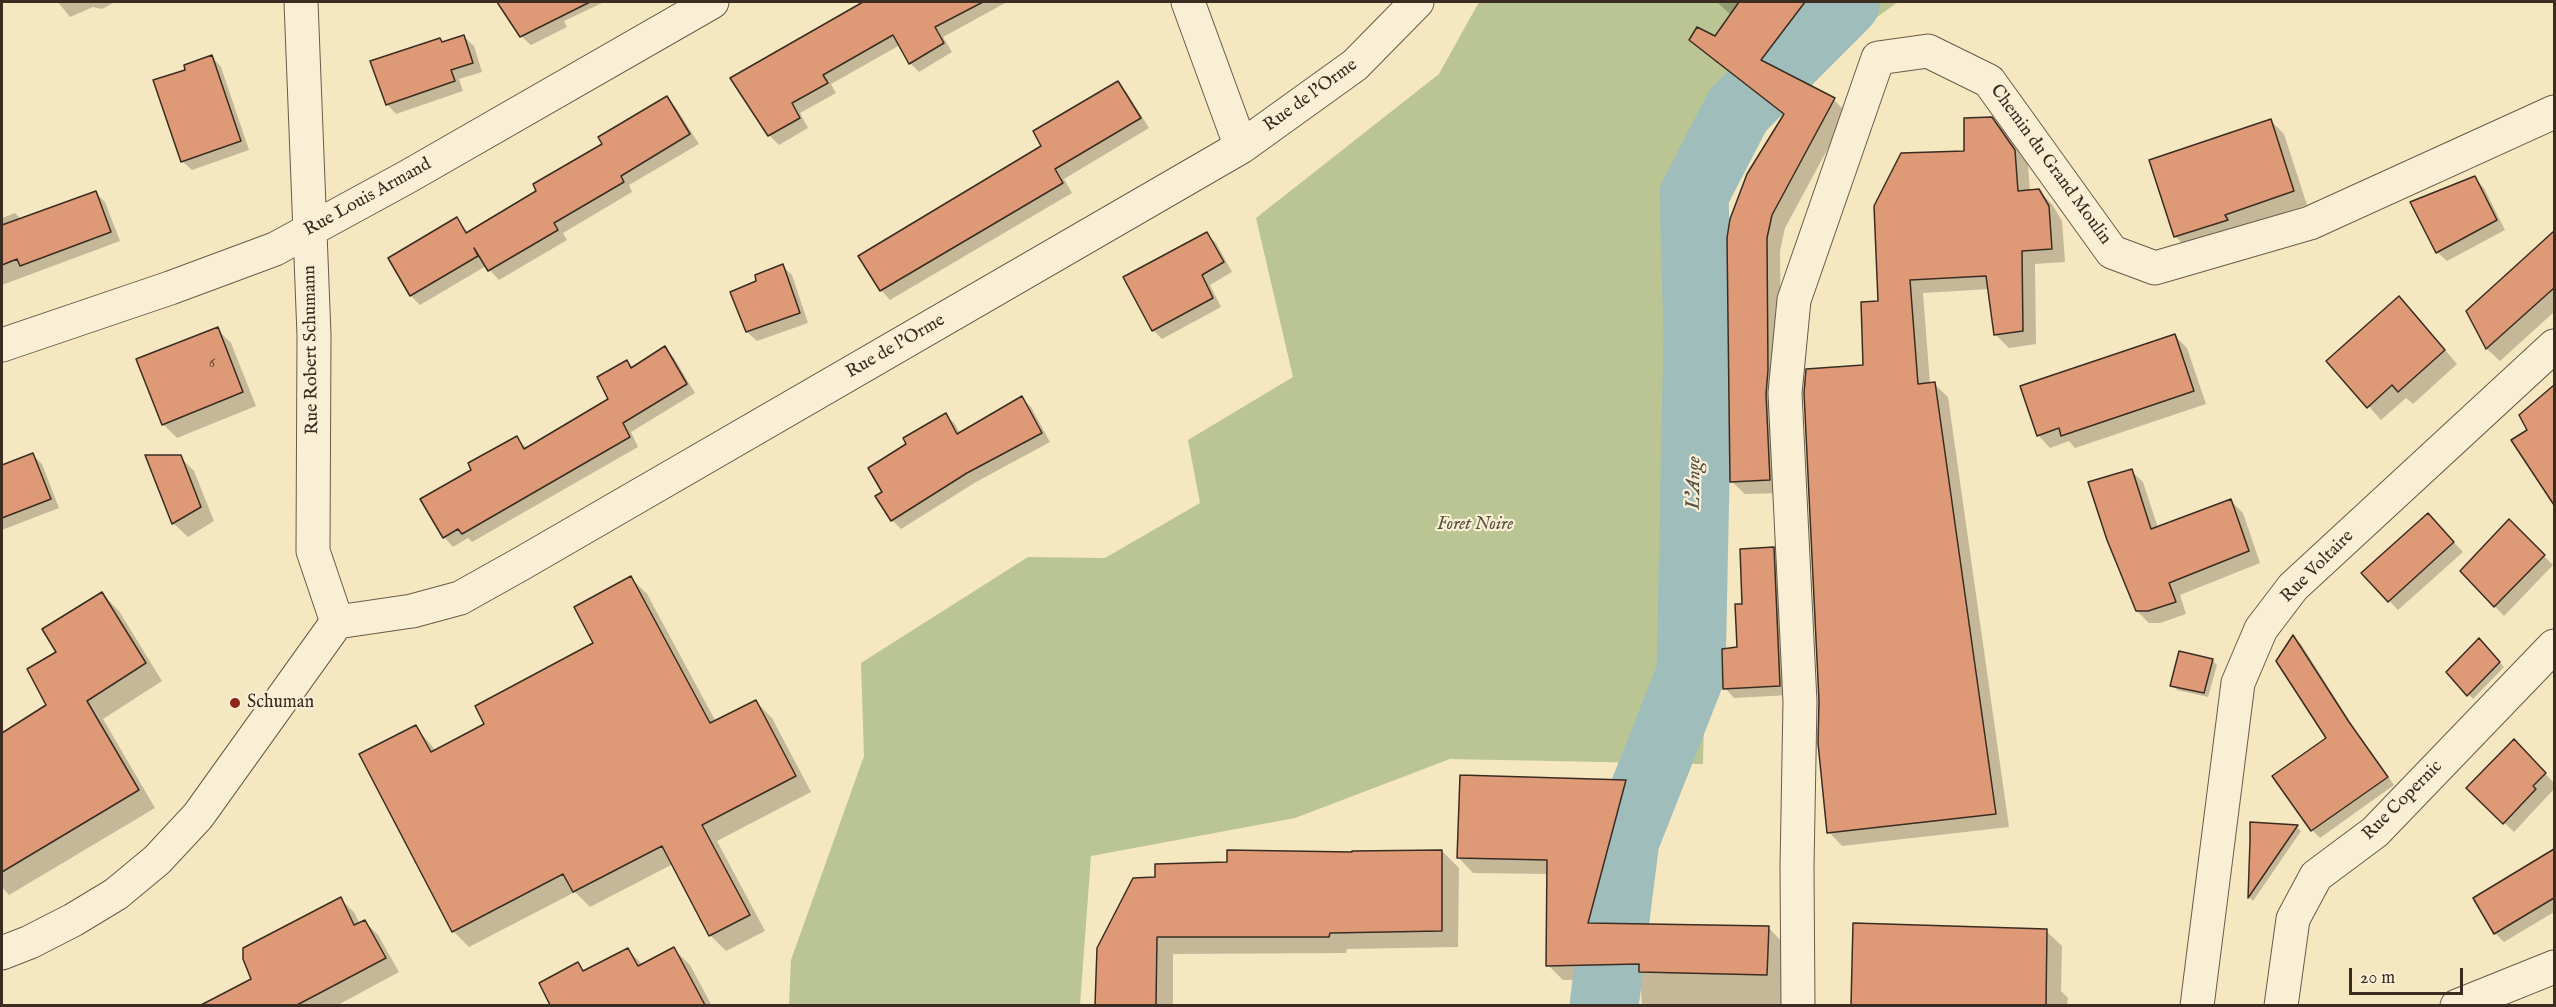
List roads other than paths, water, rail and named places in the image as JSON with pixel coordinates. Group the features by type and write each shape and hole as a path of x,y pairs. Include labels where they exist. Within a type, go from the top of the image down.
{"street":[{"name":"Rue Robert Schumann","path":"300,2 314,335 313,551 337,622"},
{"name":"Rue Louis Armand","path":"2,345 275,249 407,177 712,2"},
{"path":"1188,2 1241,147"},
{"name":"Rue de l'Orme","path":"337,622 412,611 460,598 1241,147 1355,65 1417,2"},
{"name":"Chemin du Grand Moulin","path":"1798,1005 1797,867 1800,702 1785,393 1794,300 1878,58 1928,51 1989,81 2112,252 2155,268 2310,223 2554,112"},
{"name":"Rue Voltaire","path":"2197,1005 2238,683 2261,629 2293,587 2554,346"},
{"path":"2,953 30,942 82,915 116,894 157,860 198,816 337,622"},
{"name":"Rue Copernic","path":"2281,1005 2293,919 2316,876 2375,832 2554,646"},
{"path":"2457,1005 2554,967"}],"waterway":[{"name":"L'Ange","path":"1604,1006 1625,840 1691,673 1698,334 1694,195 1738,110 1846,2"}],"place":[{"name":"Schuman","path":"235,703"}],"park label":[{"name":"Foret Noire","path":"1475,525"}]}
